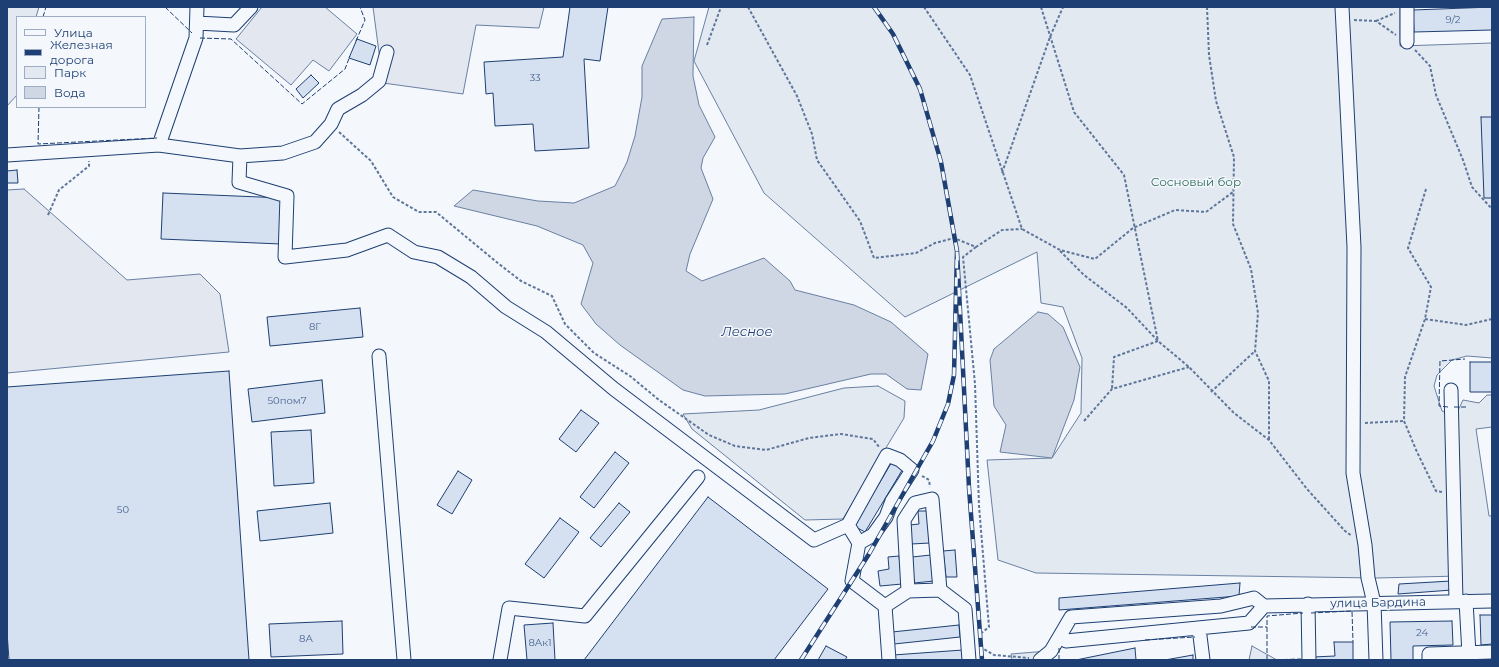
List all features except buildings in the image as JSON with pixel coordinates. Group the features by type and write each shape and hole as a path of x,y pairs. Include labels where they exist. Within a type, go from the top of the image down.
{"street":[{"path":"159,145 196,38 197,7"},
{"path":"197,23 234,25 250,7"},
{"path":"1406,8 1407,42"},
{"path":"1342,13 1354,247 1353,473 1365,545 1368,578 1374,603 1376,660"},
{"path":"7,155 159,145 240,156 283,153 315,142 331,124 338,109 362,95 378,81 387,52"},
{"path":"240,156 239,182 287,196 285,257 347,250 388,235 414,252 438,257 471,277 506,307 546,332 614,389 814,540 848,525 887,455 900,460 912,470 892,501 886,517 873,535 859,543"},
{"path":"379,356 404,660"},
{"path":"1451,390 1453,496 1461,601 1469,654"},
{"path":"500,660 509,608 585,616 698,477"},
{"path":"908,591 904,520 915,503 932,499 940,590"},
{"path":"848,525 859,543 852,581 886,606 890,660"},
{"path":"886,606 908,591 940,590 965,609 969,660"},
{"path":"1040,660 1051,651 1071,617 1221,606 1254,598 1264,606 1250,623 1066,641"},
{"name":"улица Бардина","path":"1264,606 1492,601"},
{"path":"1308,604 1309,660"},
{"path":"1199,628 1203,660"},
{"path":"1429,660 1429,654 1469,654 1492,652"}],"path":[{"path":"707,45 721,7"},
{"path":"748,7 796,96 812,134 818,160 860,221 874,258 916,253 935,243 954,238 976,247"},
{"path":"924,7 970,74 1022,229"},
{"path":"1040,7 1074,112 1124,175 1133,228 1158,341"},
{"path":"1002,172 1050,37 1063,7"},
{"path":"1207,7 1209,55 1216,101 1234,157 1233,224 1251,269 1258,313 1255,351 1269,381 1268,440"},
{"path":"1376,21 1406,8"},
{"path":"1342,13 1376,21 1407,42 1430,66 1436,95 1463,160 1472,187 1492,209"},
{"path":"331,124 370,161 393,197 419,212 436,212 498,264 521,281 552,296 565,324 594,353 630,376 659,400 709,435 734,446 766,450 809,438 840,434 873,440 887,455"},
{"path":"48,215 59,190 89,166 87,150"},
{"path":"1426,189 1408,248 1431,287 1425,319 1405,377 1404,421 1436,491 1453,496"},
{"path":"989,627 979,506 975,384 963,257 1002,230 1022,229 1060,250 1095,259 1133,228 1175,210 1206,212 1233,192"},
{"path":"1060,250 1084,275 1127,308 1158,341 1189,367 1211,392 1234,413 1268,440 1307,489 1345,531 1365,545"},
{"path":"1425,319 1466,325 1492,319"},
{"path":"1112,389 1114,356 1158,341"},
{"path":"1211,392 1255,351"},
{"path":"1084,421 1112,389 1189,367"},
{"path":"1354,424 1404,421"},
{"path":"912,470 929,480 932,499"},
{"path":"994,655 1040,660"}],"green space":[{"path":"7,7 39,7 36,16 16,16 16,96 7,106"},
{"name":"Сосновый бор","path":"709,7 1400,7 1400,46 1492,43 1492,358 1467,356 1452,360 1437,375 1434,386 1442,411 1455,417 1463,400 1479,403 1487,395 1492,395 1492,427 1476,429 1489,516 1492,516 1492,596 1460,598 1460,576 1376,578 1036,573 998,560 987,460 1052,458 1081,413 1082,358 1063,307 1041,303 1037,252 905,317 764,193 694,61"},
{"path":"878,386 905,401 904,418 843,519 805,520 692,429 683,414 759,410 844,388"},
{"path":"1252,646 1277,660 1249,660"},
{"path":"1048,651 1048,660 1012,660 1011,654"}],"shaded area":[{"path":"262,7 325,7 357,34 329,71 313,60 291,85 236,39"},
{"path":"373,7 544,7 539,28 476,25 463,94 383,83"},
{"path":"24,189 127,280 200,274 220,294 229,352 7,373 7,190"}],"water":[{"name":"Лесное","path":"694,17 693,76 699,105 715,137 703,158 701,168 713,199 690,254 686,271 702,281 764,258 790,281 795,290 854,305 891,322 928,354 921,390 907,389 886,374 871,374 785,394 705,396 683,390 620,345 596,324 581,304 593,263 583,245 537,226 454,206 473,190 538,201 574,203 615,186 627,162 635,136 642,97 642,66 662,19"},
{"path":"1038,312 1048,314 1063,327 1080,367 1074,400 1052,458 1000,452 1006,425 994,406 990,360 994,349"}],"railway":[{"path":"874,7 893,34 920,89 941,162 957,251"},
{"path":"801,660 869,554 933,441 948,404 954,375 957,251 969,488 982,660"}],"fence":[{"path":"43,16 46,7"},
{"path":"165,7 192,33"},
{"path":"356,41 365,20 360,7"},
{"path":"200,38 231,39 302,104 345,69 350,56"},
{"path":"39,108 38,144 157,138"},
{"path":"1448,407 1439,406 1440,361 1465,359"},
{"path":"1454,407 1467,407"},
{"path":"1311,613 1352,611 1353,642"},
{"path":"1301,660 1267,660 1267,616 1303,613"},
{"path":"1251,627 1267,627"},
{"path":"1145,640 1195,637"},
{"path":"1059,646 1059,660"}]}
